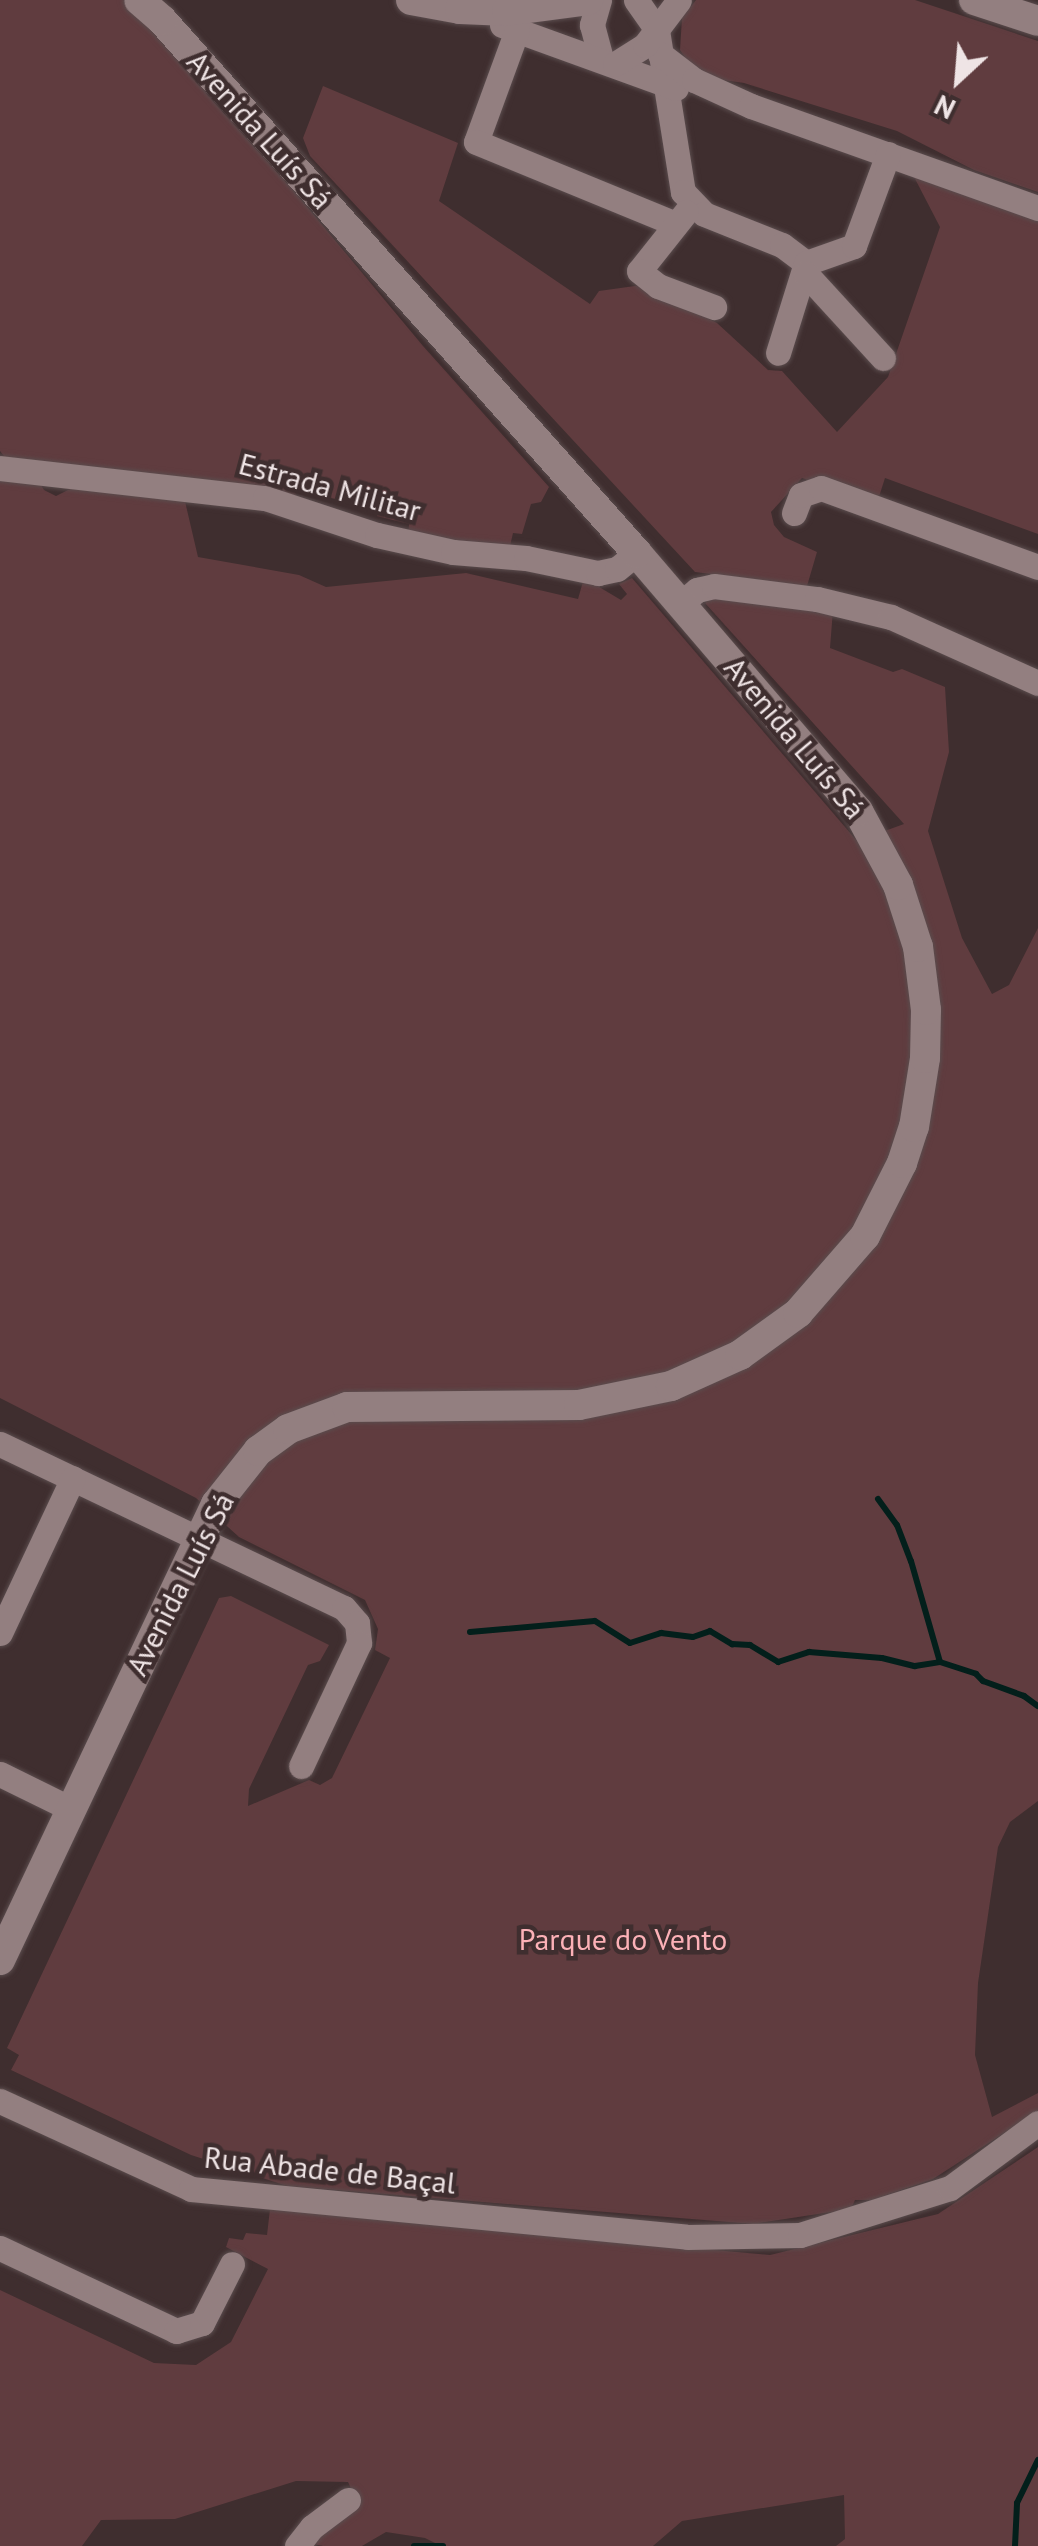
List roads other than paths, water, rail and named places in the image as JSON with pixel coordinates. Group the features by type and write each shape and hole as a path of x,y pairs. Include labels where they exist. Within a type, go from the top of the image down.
{"street":[{"name":"Avenida Luís Sá","path":"0,1960 199,1539 238,1472 273,1440 316,1416 347,1406 579,1405 623,1400 704,1374 798,1313 837,1273 887,1197 914,1127 924,1077 926,1010 907,909 858,810 159,10 138,0"},
{"path":"412,0 460,9 665,84 751,106 1038,208"},
{"path":"460,9 536,9 588,0"},
{"path":"599,0 592,25 608,62"},
{"path":"636,0 658,42 694,80 751,106"},
{"path":"608,62 632,56 658,42 679,0"},
{"path":"974,0 1038,21"},
{"path":"517,30 476,142 684,215 704,214 782,245 883,358"},
{"path":"658,42 684,215 639,271 650,282 714,308"},
{"path":"778,353 806,269 843,252 860,238 888,154"},
{"name":"Estrada Militar","path":"0,468 265,498 377,535 452,552 526,558 598,574 617,569 637,553"},
{"path":"794,513 801,495 821,488 1038,567"},
{"path":"681,603 698,590 714,586 816,599 891,617 1038,683"},
{"path":"0,1444 344,1608 357,1623 359,1642 301,1766"},
{"path":"0,1633 73,1478"},
{"path":"0,1774 70,1809"},
{"name":"Rua Abade de Baçal","path":"0,2101 191,2189 688,2237 800,2235 950,2188 1038,2123"},
{"path":"0,2248 176,2331 202,2323 232,2264"},
{"path":"297,2546 312,2527 348,2500"}],"waterway":[{"path":"878,1499 897,1525 911,1561 940,1662"},
{"path":"470,1632 595,1621 630,1643 661,1633 693,1637 710,1631 732,1644 750,1645 778,1662 809,1652 882,1658 915,1666 940,1662 976,1674 983,1681 1024,1696 1038,1706"},
{"path":"1015,2546 1017,2503 1038,2460"},
{"path":"414,2546 443,2546"}],"park label":[{"name":"Parque do Vento","path":"623,1939"}]}
